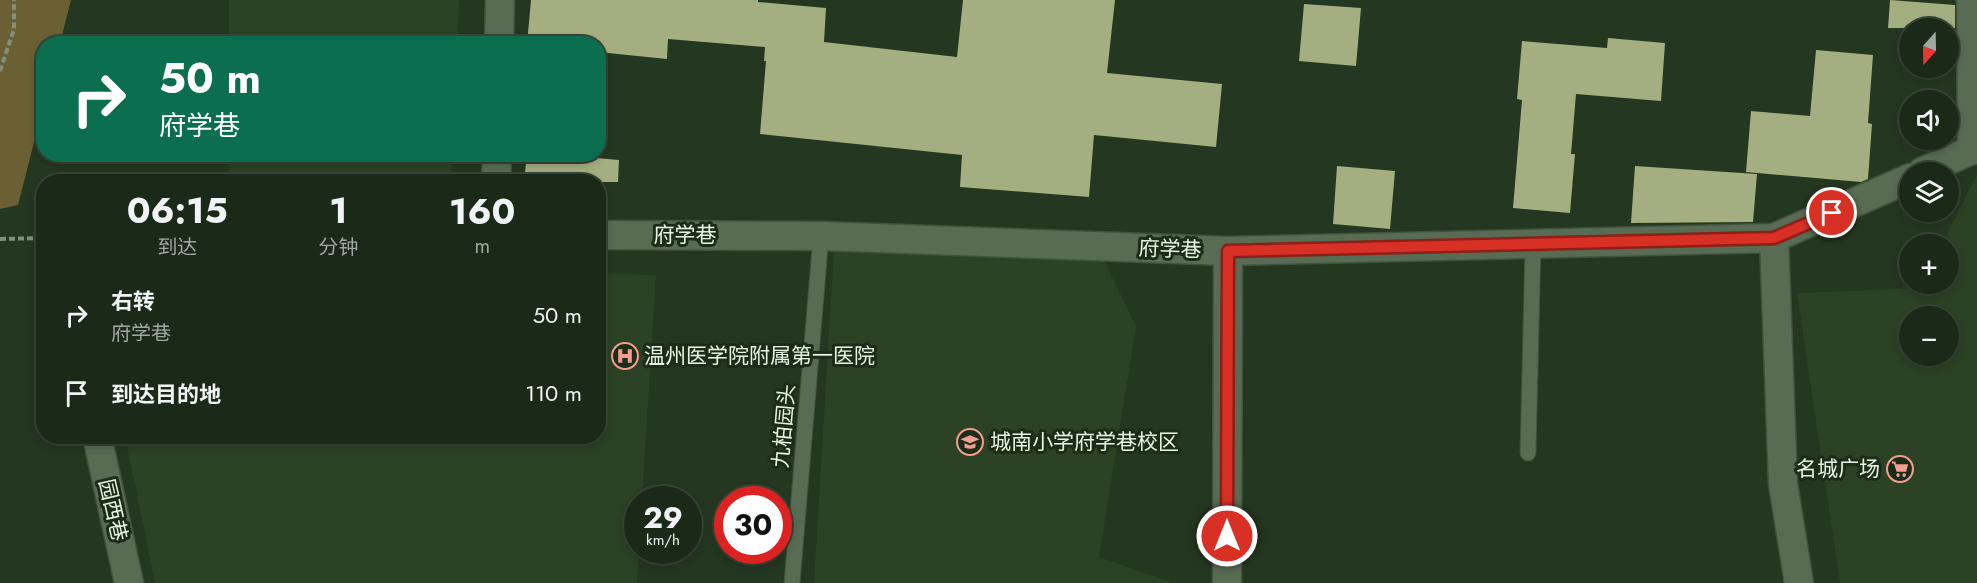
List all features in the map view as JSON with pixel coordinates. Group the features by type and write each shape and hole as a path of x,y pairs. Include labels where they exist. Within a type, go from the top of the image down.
{"street":[{"path":"499,36 500,0"},
{"path":"1946,162 1975,150 1971,0"},
{"name":"府学巷","path":"606,235 821,236 1228,251 1774,238 1899,183"},
{"path":"1774,238 1783,484 1799,583"},
{"path":"1227,583 1228,251"},
{"name":"园西巷","path":"98,444 129,583"}],"lane":[{"name":"九柏园头","path":"792,583 821,236"},
{"path":"1528,453 1533,244"}],"path":[{"path":"0,71 14,29 14,0"},
{"path":"0,239 36,238"}],"shaded area":[{"path":"0,0 71,0 62,36 36,36 36,134 18,205 0,209"},
{"path":"229,0 459,0 457,36 229,36"},
{"path":"229,162 452,162 451,174 229,174"},
{"name":"名城广场","path":"1977,174 1977,583 1840,583 1797,293 1899,289 1899,294 1959,294 1959,234 1947,234 1953,222 1959,222 1959,210"},
{"name":"城南小学府学巷校区","path":"834,248 1105,262 1136,326 1099,557 1173,583 814,583"},
{"name":"温州医学院附属第一医院","path":"606,273 656,275 643,486 624,486 624,564 638,564 637,583 155,583 126,444 606,444"}],"building":[{"path":"531,0 758,0 758,2 826,8 824,42 957,57 963,0 1115,0 1107,73 1222,84 1216,147 1094,135 1089,197 960,187 962,155 760,134 766,61 764,61 765,47 668,39 667,59 606,53 606,36 528,36"},
{"path":"1890,0 1955,5 1955,18 1899,18 1899,28 1888,28"},
{"path":"1304,4 1361,8 1356,66 1299,61"},
{"path":"1608,38 1665,43 1661,101 1576,94 1571,154 1575,154 1570,213 1513,208 1522,100 1517,99 1522,41 1607,48"},
{"path":"1816,50 1873,55 1868,123 1872,124 1868,179 1861,182 1746,172 1751,111 1810,116"},
{"path":"619,160 618,182 606,182 606,174 525,174 526,162"},
{"path":"1337,166 1395,171 1390,229 1333,224"},
{"path":"1635,166 1757,174 1753,222 1631,223"}],"place":[{"name":"温州医学院附属第一医院","path":"625,356"},
{"name":"城南小学府学巷校区","path":"970,442"},
{"name":"名城广场","path":"1900,469"}],"route":[{"path":"1227,536 1228,251 1774,238 1832,213"}]}
